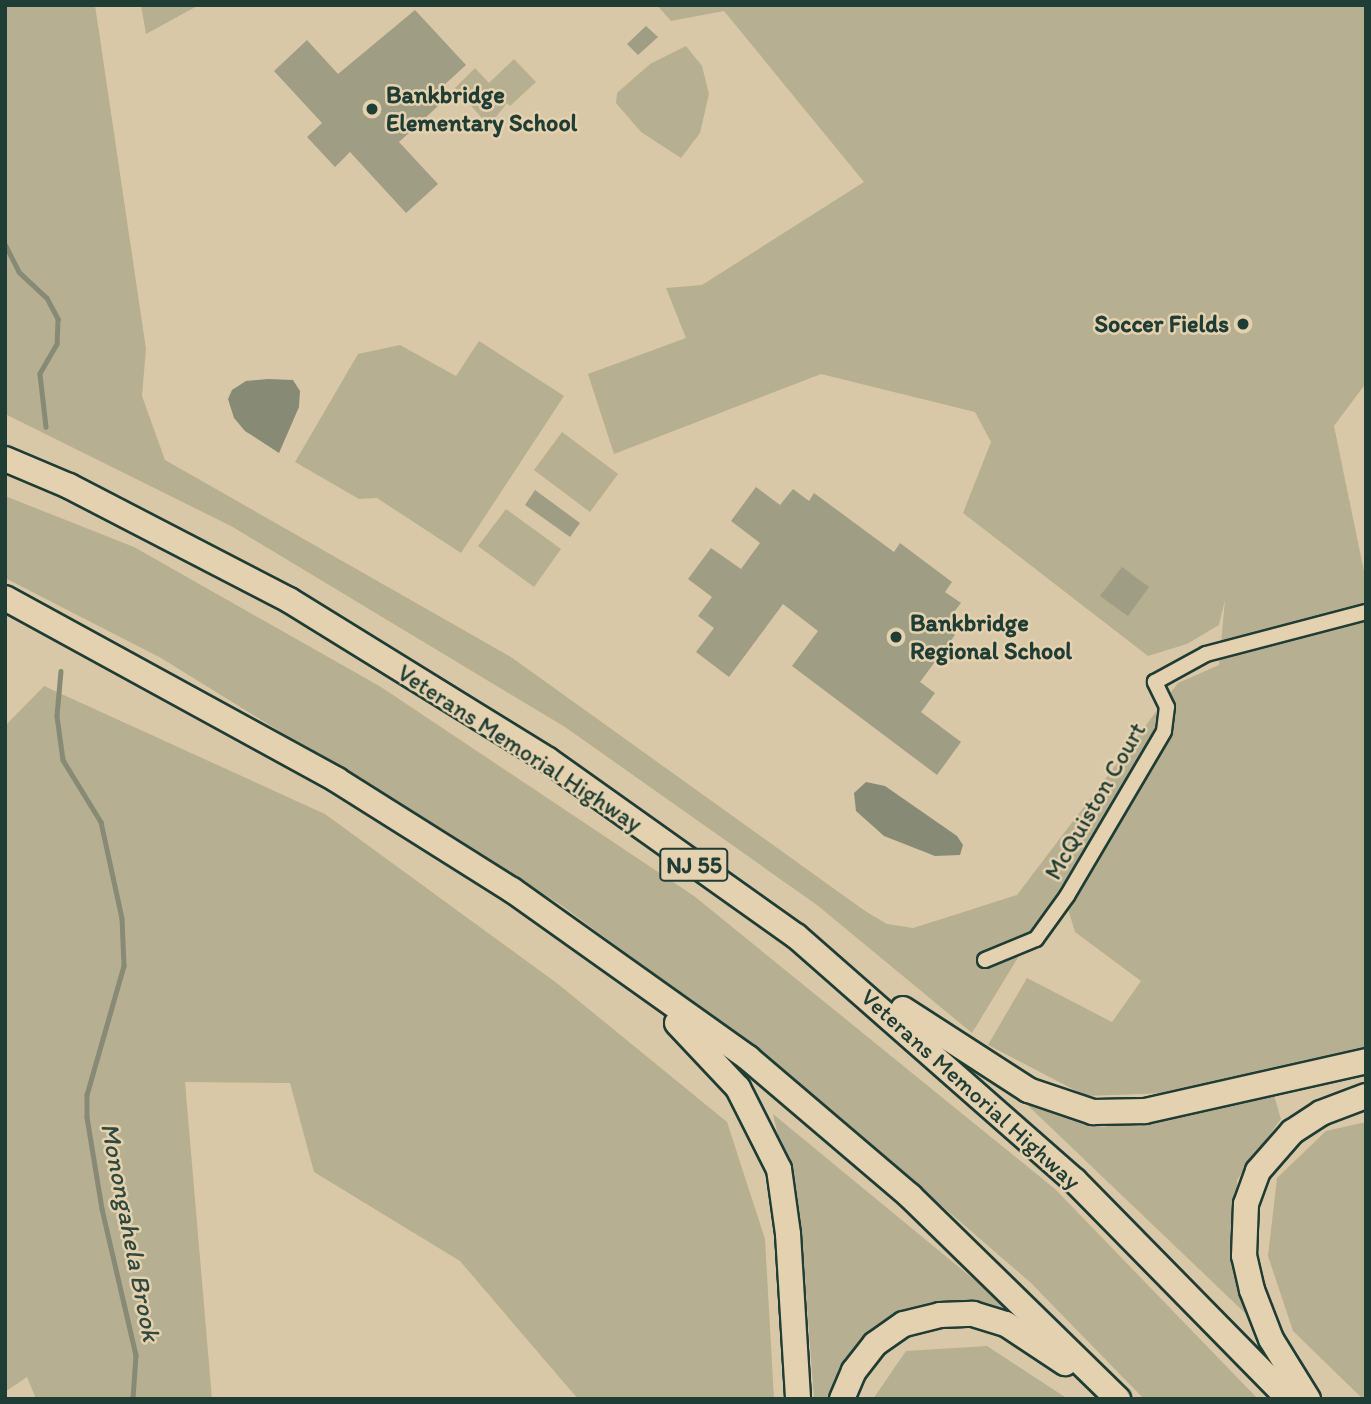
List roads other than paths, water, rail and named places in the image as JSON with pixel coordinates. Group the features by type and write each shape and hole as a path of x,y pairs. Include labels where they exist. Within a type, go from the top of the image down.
{"highway":[{"name":"Veterans Memorial Highway","path":"5,459 79,491 289,600 501,731 796,936 1074,1180 1289,1399"},
{"path":"5,598 193,697 337,780 512,890 748,1058 910,1196 1118,1399"},
{"path":"862,992 882,995 1028,1090 1093,1112 1145,1111 1366,1061"},
{"path":"657,994 666,1013 738,1088 779,1169 788,1234 798,1399"},
{"path":"1308,1399 1279,1354 1252,1290 1244,1256 1246,1204 1258,1171 1292,1132 1328,1109 1366,1096"},
{"path":"842,1399 854,1371 875,1344 904,1324 955,1313 989,1317 1021,1332 1110,1399"}],"street":[{"name":"McQuiston Court","path":"985,960 1036,939 1067,896 1164,732 1167,707 1155,681 1206,654 1366,612"}],"waterway":[{"name":"Monongahela Brook","path":"5,244 19,272 47,298 58,319 57,344 40,374 46,427"},
{"name":"Monongahela Brook","path":"61,671 57,716 63,760 101,822 122,918 124,966 87,1095 87,1117 102,1209 136,1355 133,1399"}],"place":[{"name":"Bankbridge Elementary School","path":"372,109"},
{"name":"Soccer Fields","path":"1243,324"},
{"name":"Bankbridge Regional School","path":"896,637"}]}
